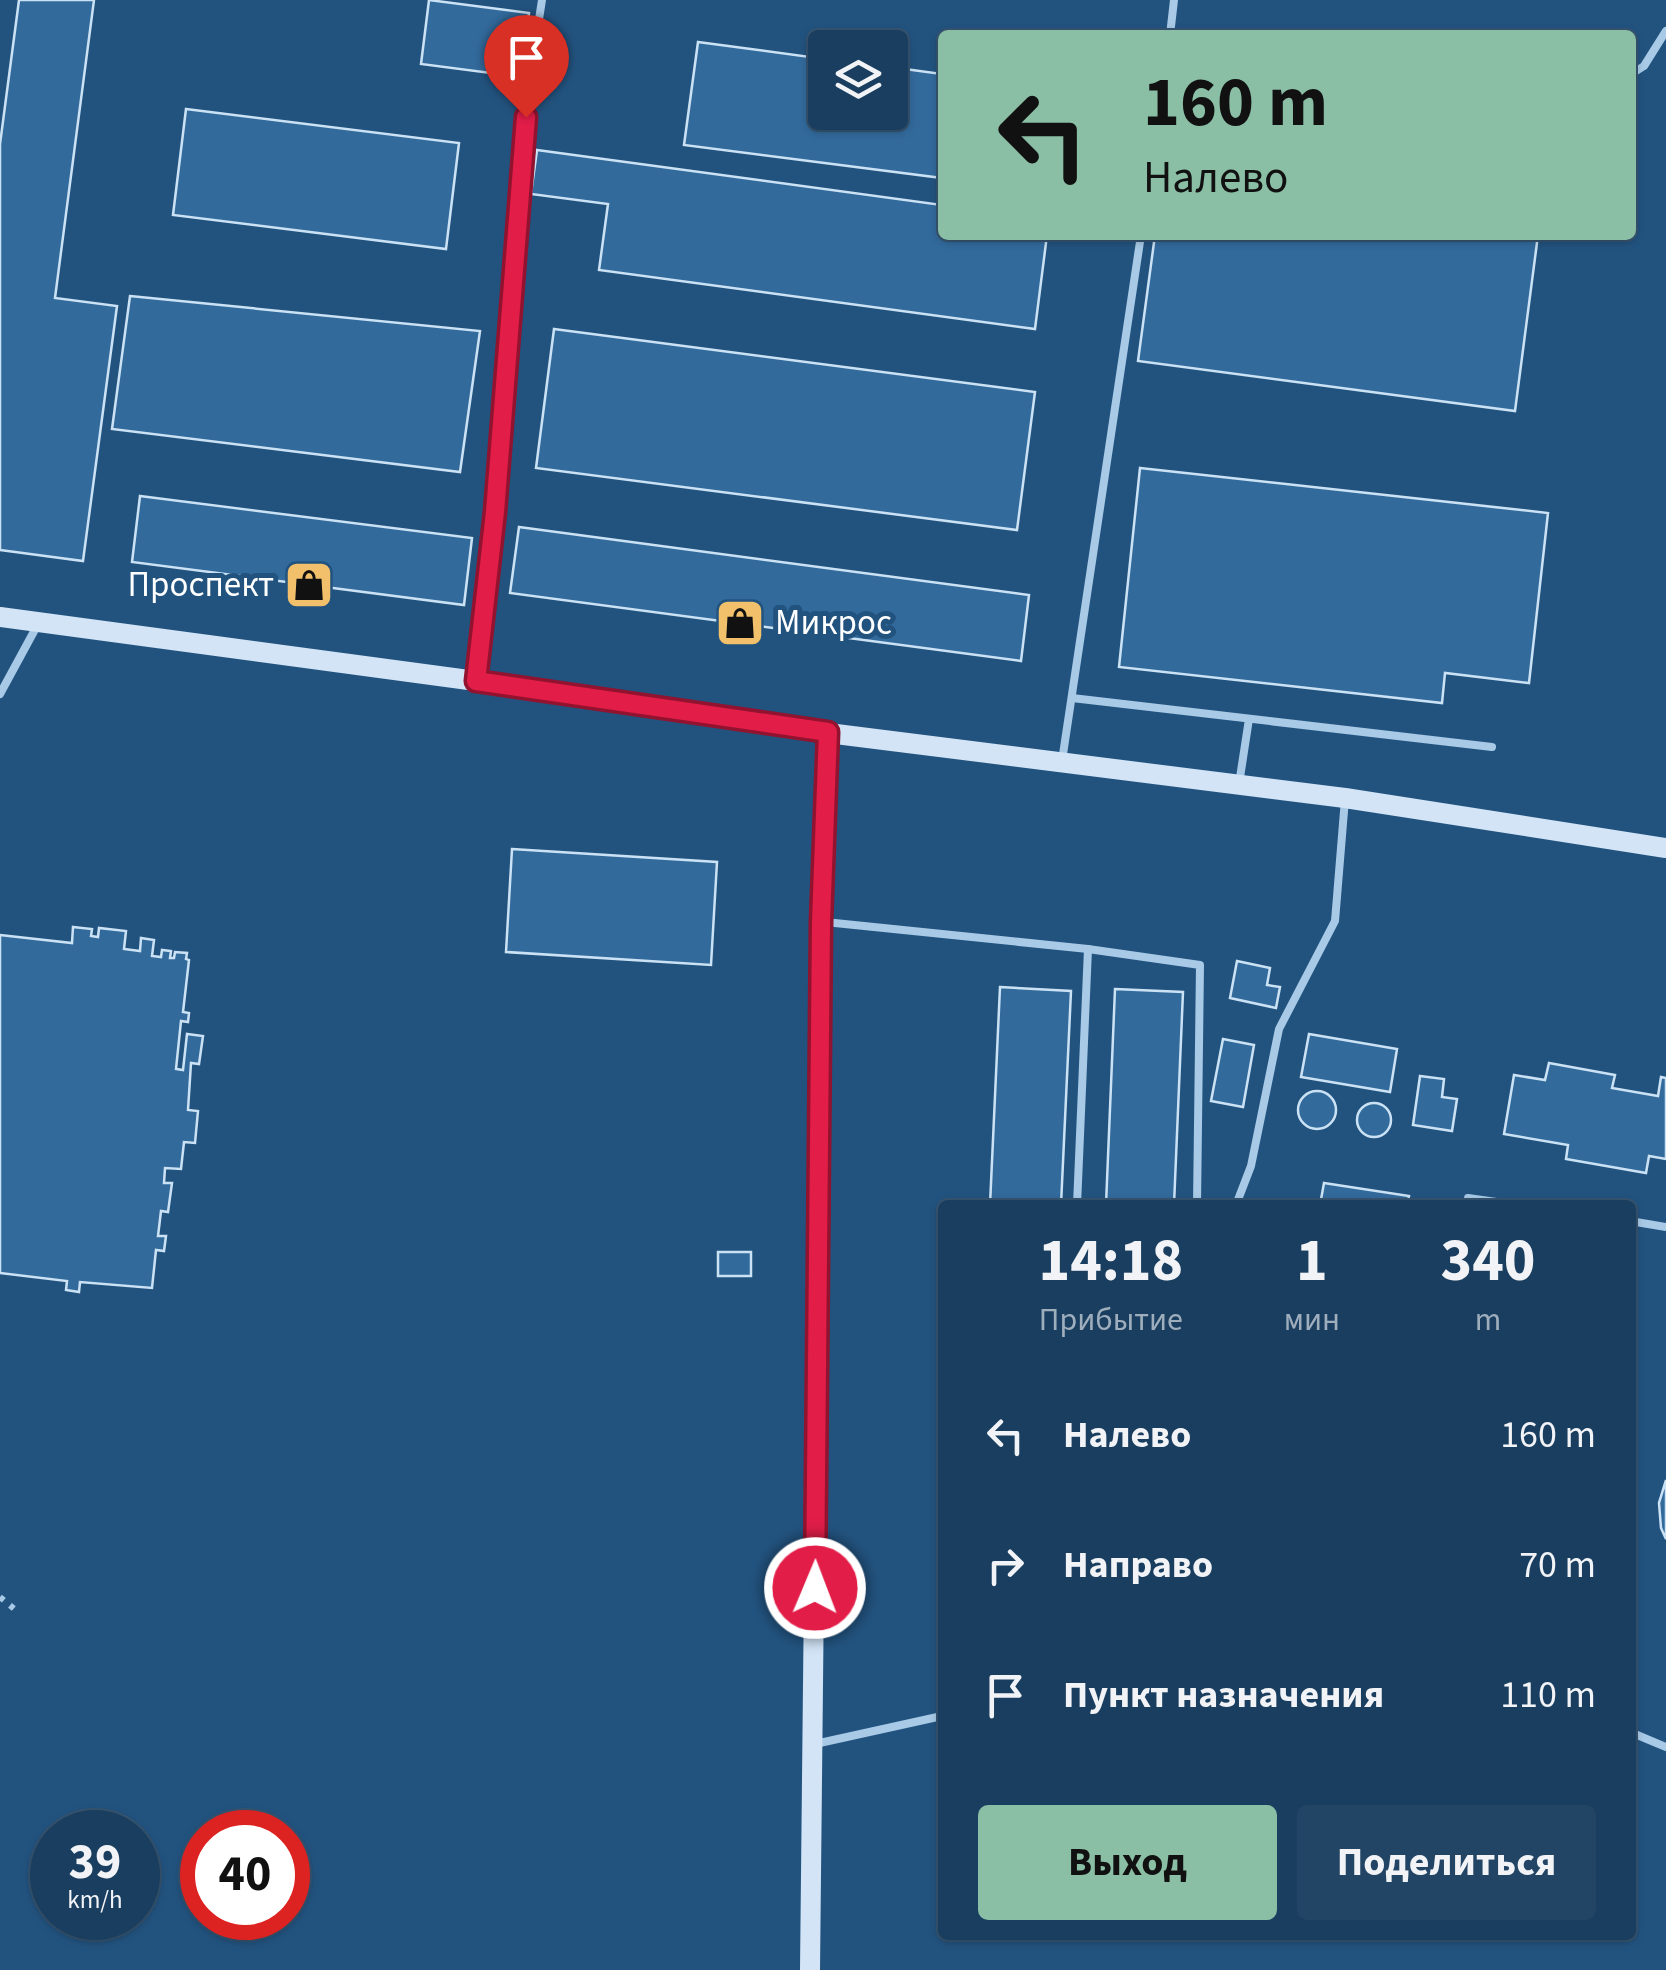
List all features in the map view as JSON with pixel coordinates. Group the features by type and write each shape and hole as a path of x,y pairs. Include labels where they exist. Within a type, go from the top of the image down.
{"street":[{"path":"0,617 828,732 1346,798 1666,848"},
{"path":"810,1970 821,922 828,732"}],"lane":[{"path":"476,681 495,512 530,77 542,0"},
{"path":"1171,30 1174,0"},
{"path":"1636,72 1644,66 1666,31"},
{"path":"1062,761 1141,240"},
{"path":"0,694 38,624"},
{"path":"1072,698 1492,747"},
{"path":"1239,784 1249,719"},
{"path":"1238,1200 1251,1166 1280,1030 1335,920 1346,798"},
{"path":"821,922 1200,966 1198,1200"},
{"path":"1077,1200 1088,950"},
{"path":"1468,1198 1482,1200"},
{"path":"1636,1223 1666,1227"},
{"path":"814,1744 938,1717"},
{"path":"1636,1735 1666,1748"}],"path":[{"path":"0,1597 18,1612"}],"building":[{"path":"19,0 94,0 55,298 117,306 83,561 0,550 0,144"},
{"path":"429,0 529,13 521,77 421,64"},
{"path":"698,42 808,57 808,130 908,130 908,69 938,73 938,177 684,145"},
{"path":"186,109 459,143 446,249 173,215"},
{"path":"537,150 938,204 938,240 1046,240 1035,329 599,270 608,204 531,194"},
{"path":"1154,240 1537,240 1515,411 1138,361"},
{"path":"130,296 480,331 460,472 112,429"},
{"path":"554,329 1035,392 1017,530 536,468"},
{"path":"1140,468 1548,513 1529,683 1445,673 1442,703 1119,667"},
{"path":"140,496 472,538 464,605 132,562"},
{"path":"519,527 1029,595 1021,661 510,593"},
{"path":"512,849 717,862 711,965 506,952"},
{"path":"73,927 92,929 91,936 98,937 99,928 126,931 124,949 140,951 141,938 154,940 152,956 161,957 162,950 171,951 170,958 174,958 175,952 187,953 189,960 183,1012 189,1013 188,1022 181,1021 176,1069 183,1070 187,1034 203,1036 199,1064 191,1063 188,1110 198,1111 195,1143 184,1142 181,1169 165,1168 164,1183 172,1183 168,1212 161,1211 158,1236 166,1236 164,1251 156,1250 152,1288 80,1282 79,1292 66,1290 67,1281 0,1273 0,935 72,943"},
{"path":"1237,961 1270,968 1267,985 1280,987 1276,1008 1230,998"},
{"path":"1000,987 1071,991 1061,1200 990,1200"},
{"path":"1115,989 1183,992 1174,1200 1106,1200"},
{"path":"1309,1034 1397,1049 1390,1092 1301,1077"},
{"path":"1223,1039 1254,1045 1243,1107 1211,1101"},
{"path":"1549,1063 1615,1075 1612,1088 1658,1096 1661,1077 1666,1078 1666,1159 1649,1156 1646,1173 1566,1159 1568,1145 1504,1134 1514,1075 1545,1080"},
{"path":"1420,1076 1444,1079 1442,1097 1457,1099 1452,1131 1413,1125"},
{"path":"1317,1091 1330,1097 1336,1110 1330,1123 1317,1129 1304,1123 1298,1110 1304,1097"},
{"path":"1374,1103 1386,1108 1391,1120 1386,1132 1374,1137 1362,1132 1357,1120 1362,1108"},
{"path":"1324,1183 1409,1196 1408,1200 1321,1200"},
{"path":"718,1252 751,1252 751,1276 718,1276"},
{"path":"1666,1480 1666,1539 1659,1503"}],"place":[{"name":"Проспект","path":"309,585"},
{"name":"Микрос","path":"740,623"}],"route":[{"path":"526,117 495,512 476,681 828,732 821,922 815,1588"}]}
